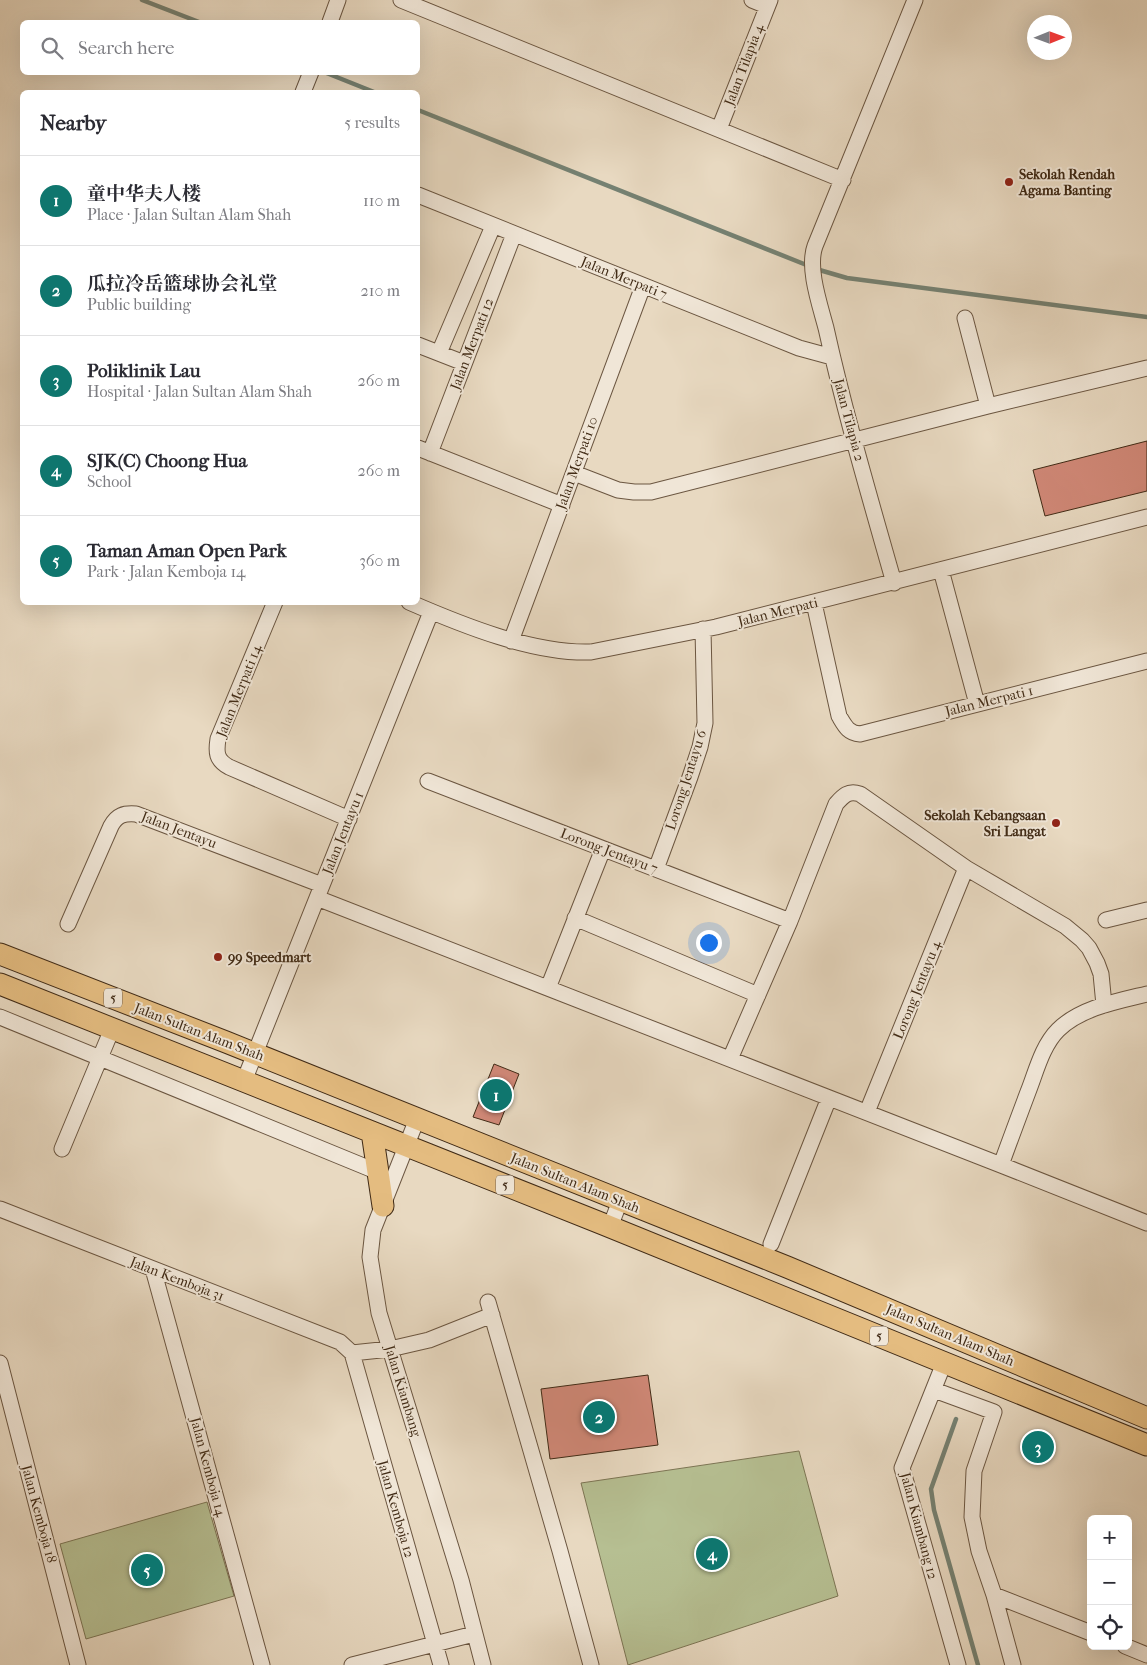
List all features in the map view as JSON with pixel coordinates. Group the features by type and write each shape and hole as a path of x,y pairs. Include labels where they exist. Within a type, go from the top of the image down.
{"highway":[{"name":"Jalan Sultan Alam Shah","path":"0,954 787,1267 1147,1418"},
{"name":"Jalan Sultan Alam Shah","path":"0,984 610,1227 1147,1445"},
{"path":"372,1132 382,1206"}],"street":[{"path":"331,20 338,0"},
{"path":"402,0 843,180 915,0"},
{"path":"752,0 768,3"},
{"name":"Jalan Tilapia 4","path":"719,129 768,3"},
{"path":"304,90 309,75"},
{"name":"Jalan Tilapia 2","path":"843,180 814,246 812,255 815,283 832,357 894,583"},
{"name":"Jalan Merpati 7","path":"420,197 805,351 832,357"},
{"name":"Jalan Merpati 12","path":"439,353 494,226"},
{"name":"Jalan Merpati 12","path":"424,450 464,363 514,234"},
{"name":"Jalan Merpati 10","path":"511,641 643,286"},
{"path":"965,318 988,406"},
{"path":"420,346 464,363"},
{"path":"574,473 618,490 651,492 988,406 1147,368"},
{"path":"424,450 562,504"},
{"name":"Jalan Merpati","path":"416,605 511,641 572,653 591,652 703,629 814,603 1147,517"},
{"path":"941,570 977,704"},
{"name":"Jalan Merpati 1","path":"814,603 839,716 847,730 853,733 860,734 1147,660"},
{"name":"Jalan Merpati 14","path":"275,605 218,739 216,752 218,759 222,764 349,819"},
{"name":"Jalan Jentayu 1","path":"244,1081 431,612"},
{"name":"Lorong Jentayu 6","path":"656,869 700,748 705,723 703,629"},
{"name":"Lorong Jentayu 7","path":"428,781 790,921"},
{"path":"730,1059 790,921 836,804 845,794 855,792 966,868 1065,926 1082,940 1090,948 1099,968 1104,1005"},
{"name":"Jalan Jentayu","path":"68,924 111,826 118,817 127,813 136,814 320,892"},
{"path":"548,988 603,849"},
{"name":"Lorong Jentayu 4","path":"867,1112 966,868"},
{"path":"320,892 548,988 1001,1164 1147,1223"},
{"path":"1106,920 1147,910"},
{"path":"575,918 758,995"},
{"path":"1001,1164 1039,1062 1050,1040 1059,1029 1073,1019 1104,1005 1147,994"},
{"path":"0,1017 378,1172"},
{"path":"62,1149 112,1029"},
{"path":"771,1244 829,1098"},
{"name":"Jalan Kiambang","path":"417,1119 373,1230 370,1257 379,1313 461,1580 483,1665"},
{"path":"610,1227 620,1201"},
{"name":"Jalan Kemboja 31","path":"0,1209 340,1342 352,1353"},
{"name":"Jalan Kemboja 14","path":"153,1269 262,1665"},
{"path":"352,1353 390,1349 429,1340 490,1309 560,1551 590,1665"},
{"name":"Jalan Kemboja 12","path":"352,1353 441,1665"},
{"name":"Jalan Kemboja 18","path":"0,1363 78,1665"},
{"name":"Jalan Kiambang 12","path":"944,1363 902,1468 958,1665"},
{"path":"934,1390 994,1412 974,1471 972,1517 979,1551 994,1595 1012,1665"},
{"path":"994,1595 1087,1631"},
{"path":"352,1665 474,1634"},
{"path":"1132,1649 1147,1654"}],"green space":[{"path":"799,1451 838,1596 628,1665 581,1483"},
{"path":"207,1502 234,1596 86,1639 60,1544"}],"building":[{"path":"1147,441 1147,491 1045,516 1033,470"},
{"path":"494,1064 519,1074 499,1125 473,1117"},
{"path":"648,1375 658,1445 550,1459 541,1389"}],"waterway":[{"path":"142,0 194,20"},
{"path":"332,75 369,90"},
{"path":"420,111 809,266"},
{"path":"816,269 847,278 1147,317"},
{"path":"956,1419 931,1489 934,1510 978,1665"}],"place":[{"name":"Sekolah Rendah Agama Banting","path":"1009,182"},
{"name":"Sekolah Kebangsaan Sri Langat","path":"1056,823"},
{"name":"99 Speedmart","path":"218,957"},
{"name":"童中华夫人楼","path":"496,1095"},
{"name":"瓜拉冷岳篮球协会礼堂","path":"599,1417"},
{"name":"Poliklinik Lau","path":"1038,1447"},
{"name":"SJK(C) Choong Hua","path":"712,1554"},
{"name":"Taman Aman Open Park","path":"147,1570"}]}
